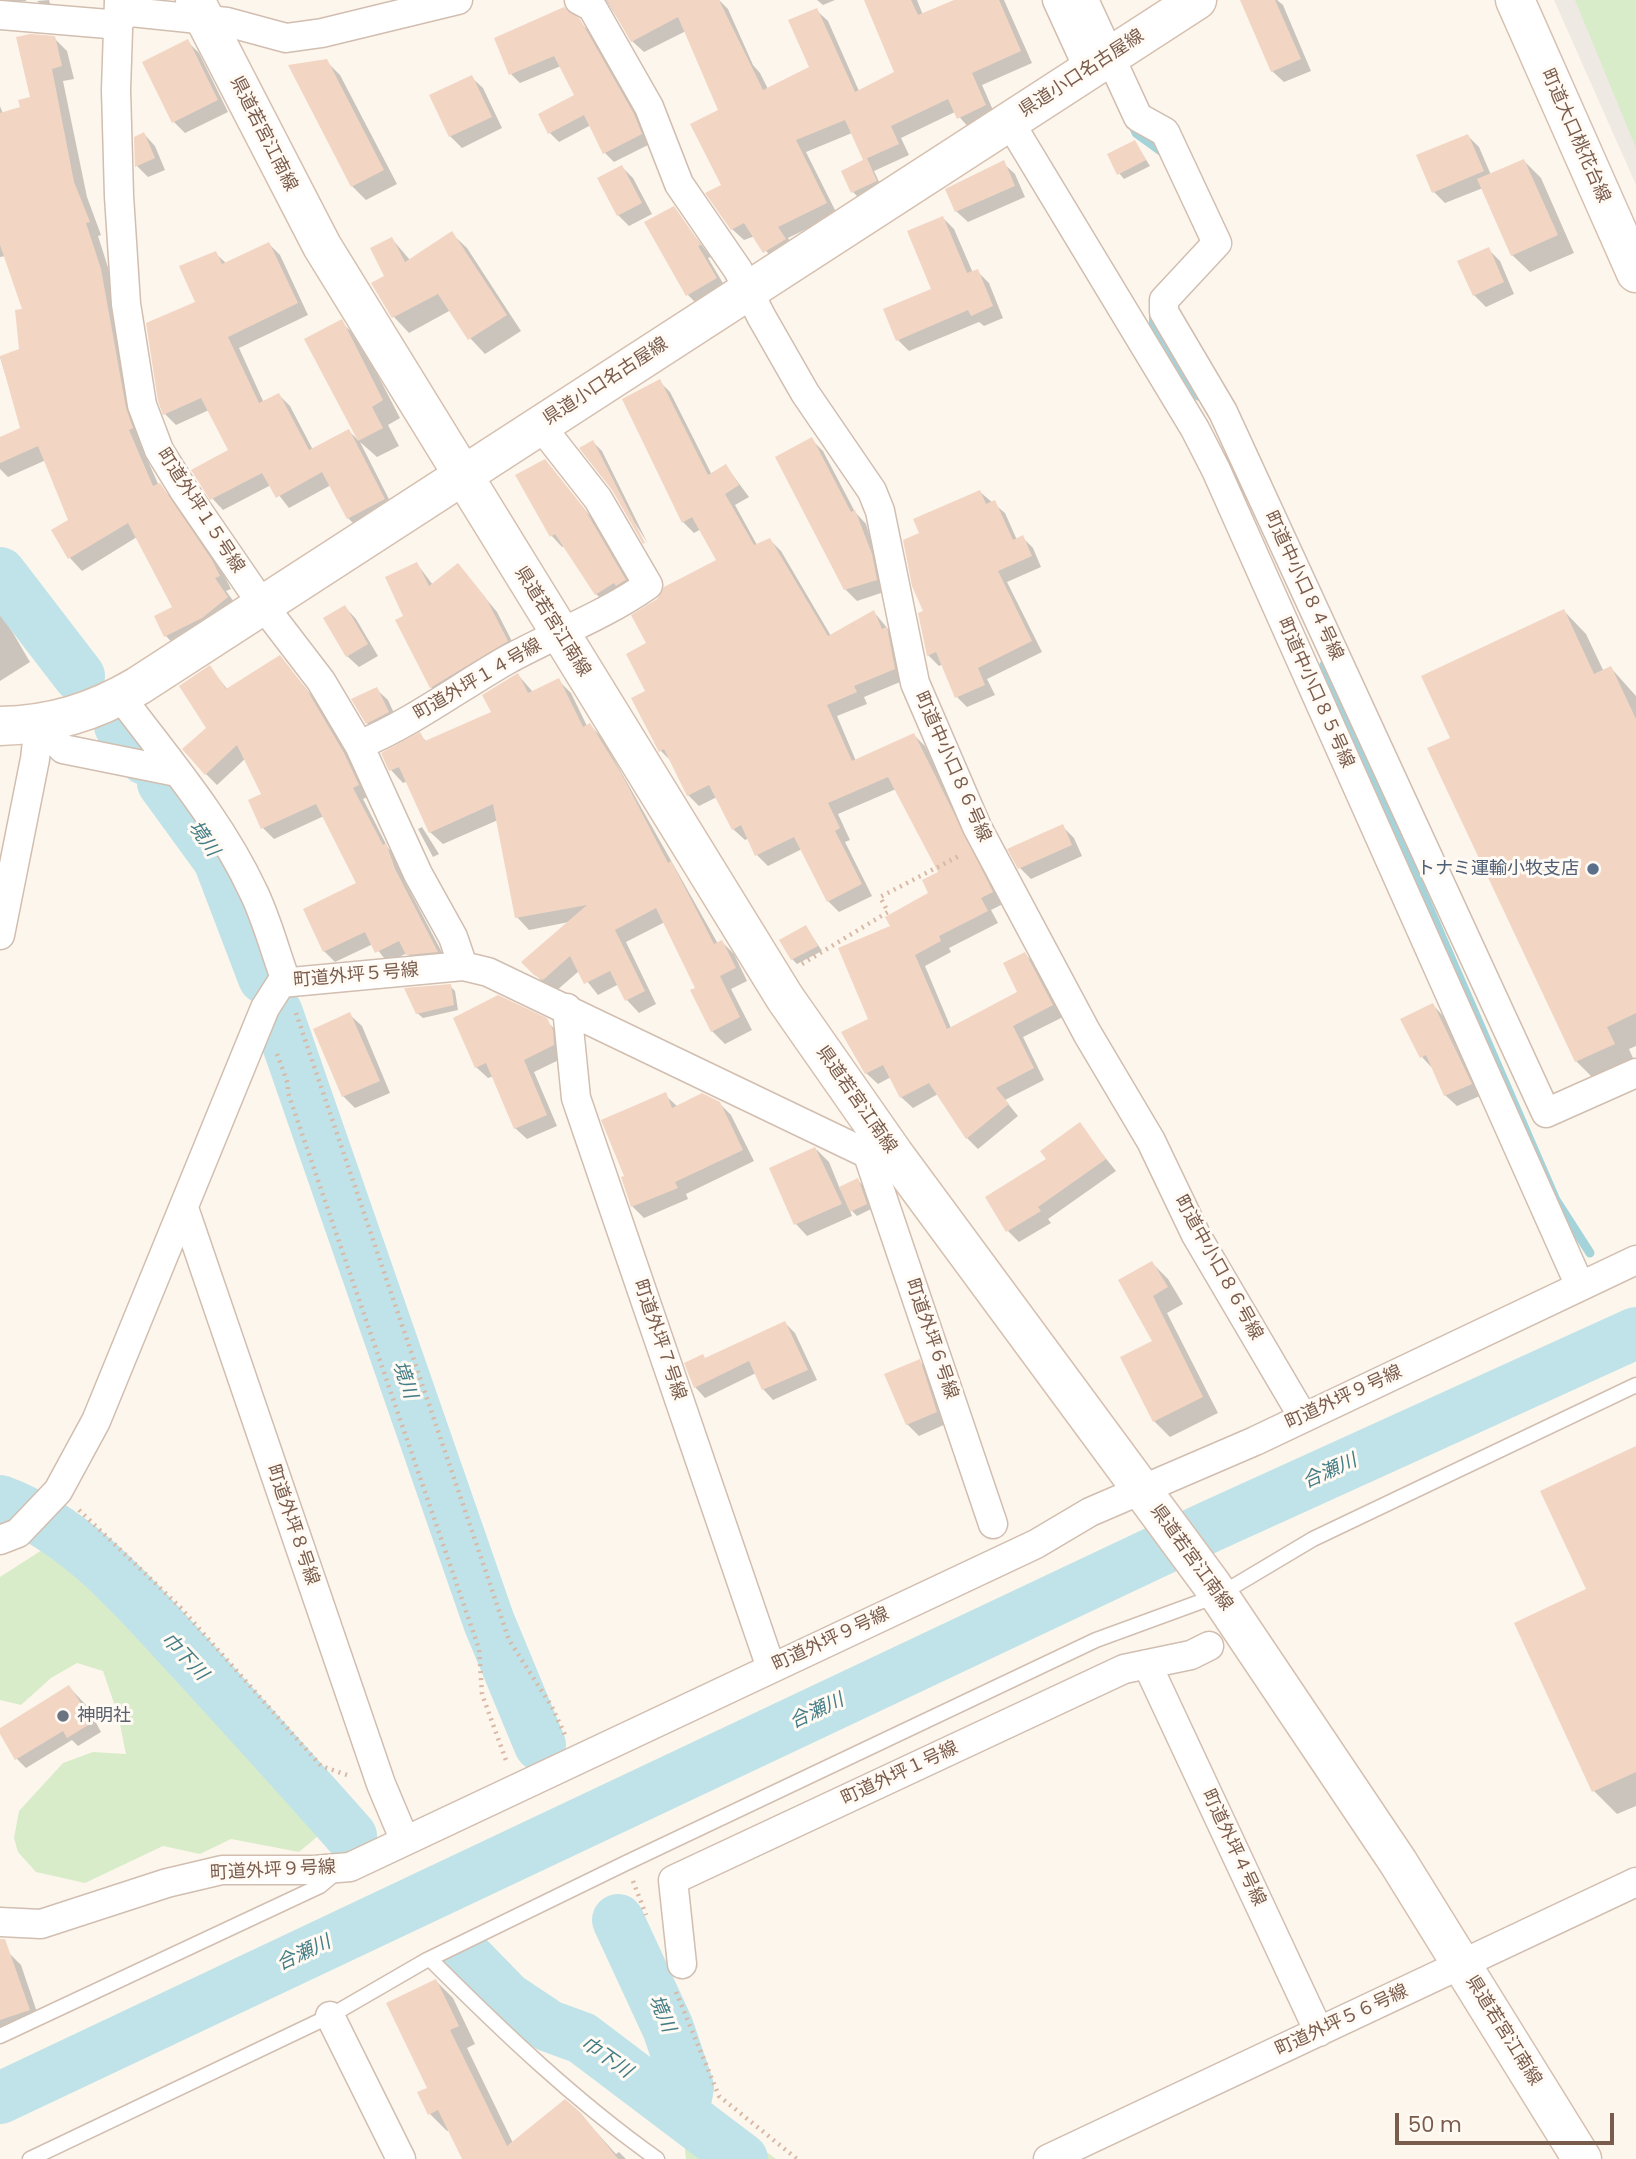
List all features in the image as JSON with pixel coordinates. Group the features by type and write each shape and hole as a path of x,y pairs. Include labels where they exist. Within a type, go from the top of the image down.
{"main road":[{"name":"県道小口名古屋線","path":"0,726 39,723 108,702 1197,0"},
{"name":"町道大口桃花台線","path":"1514,0 1636,273"},
{"name":"県道若宮江南線","path":"200,10 322,246 881,1155 1145,1493 1215,1590 1331,1759 1583,2159"}],"street":[{"path":"0,15 108,24 118,10 200,10 286,38 322,33 458,0"},
{"name":"町道中小口８６号線","path":"579,0 592,7 649,107 678,184 738,270 805,393 872,491 880,511 915,683 986,842 1087,1032 1151,1141 1196,1235 1303,1417"},
{"path":"1057,0 1099,63"},
{"name":"町道中小口８４号線","path":"1084,0 1099,63 1138,117 1165,132 1217,243 1164,300 1164,312 1223,412 1546,1113 1636,1073"},
{"name":"町道外坪１５号線","path":"118,10 119,196 126,304 142,405 159,450 262,604 321,681 359,745 418,874 453,937 463,966"},
{"name":"町道中小口８５号線","path":"1009,121 1188,417 1216,470 1580,1286"},
{"name":"町道外坪１４号線","path":"359,745 384,735 507,660 618,607 648,585 598,499 540,425"},
{"path":"9,1536 54,1496 96,1421 272,1000 254,892 210,816 161,770 108,702"},
{"path":"39,723 62,749 161,770"},
{"path":"0,935 35,759 39,723"},
{"name":"町道外坪５号線","path":"272,1000 463,966 512,981 881,1155"},
{"name":"町道外坪７号線","path":"567,1008 576,1098 771,1668"},
{"name":"町道外坪６号線","path":"881,1155 993,1524"},
{"name":"町道外坪８号線","path":"184,1208 381,1784 405,1841"},
{"name":"町道外坪９号線","path":"0,1922 41,1924 167,1883 222,1870 340,1868 365,1861 1035,1544 1090,1512 1145,1493 1636,1260"},
{"name":"町道外坪１号線","path":"677,1974 673,1881 1124,1670 1191,1655 1209,1646"},
{"name":"町道外坪４号線","path":"1147,1664 1319,2032"},
{"name":"町道外坪５６号線","path":"1048,2159 1636,1882"},
{"path":"330,2016 401,2159"}],"lane":[{"path":"30,2159 330,2016 430,1959 626,1863 1096,1640 1215,1590 1313,1539 1636,1385"},
{"path":"0,2036 320,1886 340,1868"},
{"path":"430,1959 551,2076 657,2159"}],"path":[{"path":"775,981 888,912 880,897 986,842"},
{"path":"272,1000 276,1049 292,1106 479,1649 482,1694 496,1737 519,1787"},
{"path":"308,1046 509,1640 552,1707 577,1760"},
{"path":"54,1496 112,1539 180,1607 321,1766 381,1784"},
{"path":"626,1863 650,1924"},
{"path":"677,1974 719,2096 797,2159"}],"shaded area":[{"path":"1554,0 1636,0 1636,185"}],"green space":[{"path":"1575,0 1636,0 1636,148"},
{"path":"70,1532 107,1554 158,1607 204,1646 237,1689 275,1724 332,1792 318,1836 299,1852 231,1839 200,1854 163,1846 85,1883 36,1872 18,1852 14,1838 19,1811 63,1763 93,1752 126,1754 118,1715 103,1671 77,1663 51,1678 21,1705 0,1700 0,1577"},
{"path":"679,2089 776,2159 686,2159"}],"building":[{"path":"607,0 719,0 763,90 809,67 788,20 817,8 855,92 894,72 864,0 911,0 918,15 954,0 999,0 1021,51 972,73 986,105 957,119 948,99 891,126 899,144 863,160 845,120 796,140 827,203 778,227 786,239 763,253 744,223 731,230 705,193 721,185 690,124 718,110 678,17 631,42"},
{"path":"1240,0 1275,0 1301,59 1271,72"},
{"path":"564,7 580,19 634,114 642,134 603,154 584,115 548,134 538,114 574,95 554,56 509,75 494,38"},
{"path":"30,34 55,36 62,66 52,69 74,182 90,222 86,223 101,269 126,408 133,428 129,430 153,486 160,483 212,560 220,576 215,578 228,597 202,618 164,637 154,616 172,607 128,523 68,559 51,530 68,520 38,446 0,463 0,437 20,428 0,356 19,349 15,310 22,309 0,245 0,113 20,107 18,100 30,97 16,37"},
{"path":"188,39 218,100 172,123 142,62"},
{"path":"327,59 384,170 351,187 288,65"},
{"path":"472,75 492,117 449,137 429,95"},
{"path":"144,132 155,158 135,167 134,137"},
{"path":"1468,134 1484,171 1432,193 1416,155"},
{"path":"1135,140 1146,160 1117,175 1107,154"},
{"path":"867,158 877,181 851,193 841,171"},
{"path":"1524,159 1558,235 1511,256 1477,179"},
{"path":"1004,160 1015,186 955,212 945,189"},
{"path":"622,165 642,203 617,216 597,178"},
{"path":"674,206 701,245 698,246 717,278 686,296 644,222"},
{"path":"943,216 967,273 978,269 993,306 971,316 968,310 896,341 883,309 931,289 907,231"},
{"path":"452,231 507,315 468,340 438,294 392,318 371,283 384,276 370,248 392,237 405,262"},
{"path":"269,242 298,303 228,337 259,403 279,393 309,450 349,429 385,499 347,519 322,472 276,498 262,473 210,500 191,470 228,450 201,398 163,415 158,401 146,323 195,302 179,266 216,251 222,264"},
{"path":"1489,247 1504,282 1473,296 1457,261"},
{"path":"342,319 383,400 372,407 383,428 358,441 304,339"},
{"path":"660,379 708,475 726,464 739,485 725,494 754,545 770,538 828,636 874,610 882,629 887,627 895,669 854,686 857,692 827,705 852,761 914,733 993,892 981,898 988,911 939,936 941,941 915,955 947,1029 1017,992 1003,963 1025,952 1053,1005 1013,1026 1034,1068 996,1088 1009,1104 966,1139 929,1083 900,1098 883,1065 865,1074 841,1032 868,1019 838,948 890,926 885,917 928,893 922,880 938,872 888,777 828,803 840,828 835,831 862,884 827,902 794,837 755,856 741,825 732,830 709,785 687,796 664,749 659,752 631,698 645,691 626,654 646,643 631,615 657,599 664,587 716,560 692,517 682,523 622,399"},
{"path":"812,437 851,512 855,510 872,554 877,580 844,590 775,457"},
{"path":"593,440 645,543 643,544 612,490 579,448"},
{"path":"545,459 584,508 626,580 616,586 614,583 595,595 555,534 550,537 515,475"},
{"path":"980,490 986,504 995,500 1013,540 1023,535 1032,556 998,571 1032,641 978,668 985,685 955,698 936,652 927,656 918,613 923,611 912,586 903,540 919,533 913,519"},
{"path":"417,562 429,586 458,563 486,598 508,641 430,688 395,620 403,616 385,577"},
{"path":"345,605 368,644 346,657 323,618"},
{"path":"1564,609 1594,674 1611,666 1636,719 1636,1013 1607,1027 1615,1044 1575,1062 1427,748 1450,738 1421,676"},
{"path":"280,655 307,690 344,753 359,785 353,788 383,845 386,843 395,869 438,952 406,955 399,941 375,953 365,932 323,952 303,909 356,883 316,804 261,829 248,800 261,794 237,745 205,775 182,749 206,728 179,686 210,665 226,689"},
{"path":"518,673 528,693 559,678 583,727 590,723 621,773 668,863 671,861 714,944 722,940 736,968 720,976 740,1017 711,1032 690,990 695,988 656,908 615,930 645,991 625,1001 610,971 584,984 570,956 543,980 534,975 521,962 587,905 515,918 493,804 429,833 399,767 389,771 381,753 420,732 425,741 491,712 482,695"},
{"path":"377,687 389,712 366,724 351,699"},
{"path":"1063,824 1072,845 1018,869 1007,849"},
{"path":"806,925 818,946 791,960 779,940"},
{"path":"451,984 454,1005 416,1014 404,988"},
{"path":"498,995 547,1018 553,1030 554,1045 524,1060 547,1115 514,1129 486,1063 475,1068 453,1018"},
{"path":"1433,1003 1472,1084 1444,1096 1426,1055 1420,1058 1400,1019"},
{"path":"350,1012 380,1081 342,1097 313,1029"},
{"path":"666,1092 672,1108 702,1093 720,1102 743,1150 675,1182 678,1188 631,1207 621,1177 624,1176 601,1120"},
{"path":"1080,1122 1106,1159 1038,1207 1041,1211 1006,1232 985,1197 1046,1159 1040,1151"},
{"path":"815,1147 842,1204 794,1225 769,1168"},
{"path":"858,1178 867,1204 850,1212 839,1187"},
{"path":"1152,1261 1168,1287 1153,1296 1203,1397 1153,1422 1120,1357 1152,1341 1118,1280"},
{"path":"785,1321 808,1370 762,1390 749,1361 694,1388 684,1363 703,1354 705,1358"},
{"path":"920,1359 937,1412 906,1425 884,1374"},
{"path":"1636,1446 1636,1772 1592,1792 1514,1623 1586,1589 1540,1491"},
{"path":"69,1685 93,1722 67,1738 63,1731 15,1760 0,1734 0,1728"},
{"path":"0,1939 5,1939 30,2010 0,2020"},
{"path":"436,1979 459,2026 450,2030 507,2146 565,2099 581,2113 618,2159 462,2159 438,2110 428,2115 417,2092 427,2088 386,2003"}],"waterway":[{"path":"1132,124 1136,133 1165,154"},
{"path":"1154,309 1153,330 1198,396"},
{"name":"境川","path":"0,573 79,676"},
{"path":"1324,665 1556,1200 1590,1253"},
{"name":"境川","path":"120,726 145,759"},
{"name":"境川","path":"163,783 219,860 264,978"},
{"name":"境川","path":"277,1013 489,1622 540,1745"},
{"name":"合瀬川","path":"0,2098 1209,1527 1636,1333"},
{"name":"巾下川","path":"0,1501 56,1530 106,1569 351,1836"},
{"name":"境川","path":"618,1920 668,2028 688,2087 683,2113"},
{"name":"巾下川","path":"470,1960 507,1998 549,2026 582,2038 742,2159"}],"place":[{"name":"トナミ運輸小牧支店","path":"1593,869"},
{"name":"神明社","path":"63,1716"}]}
